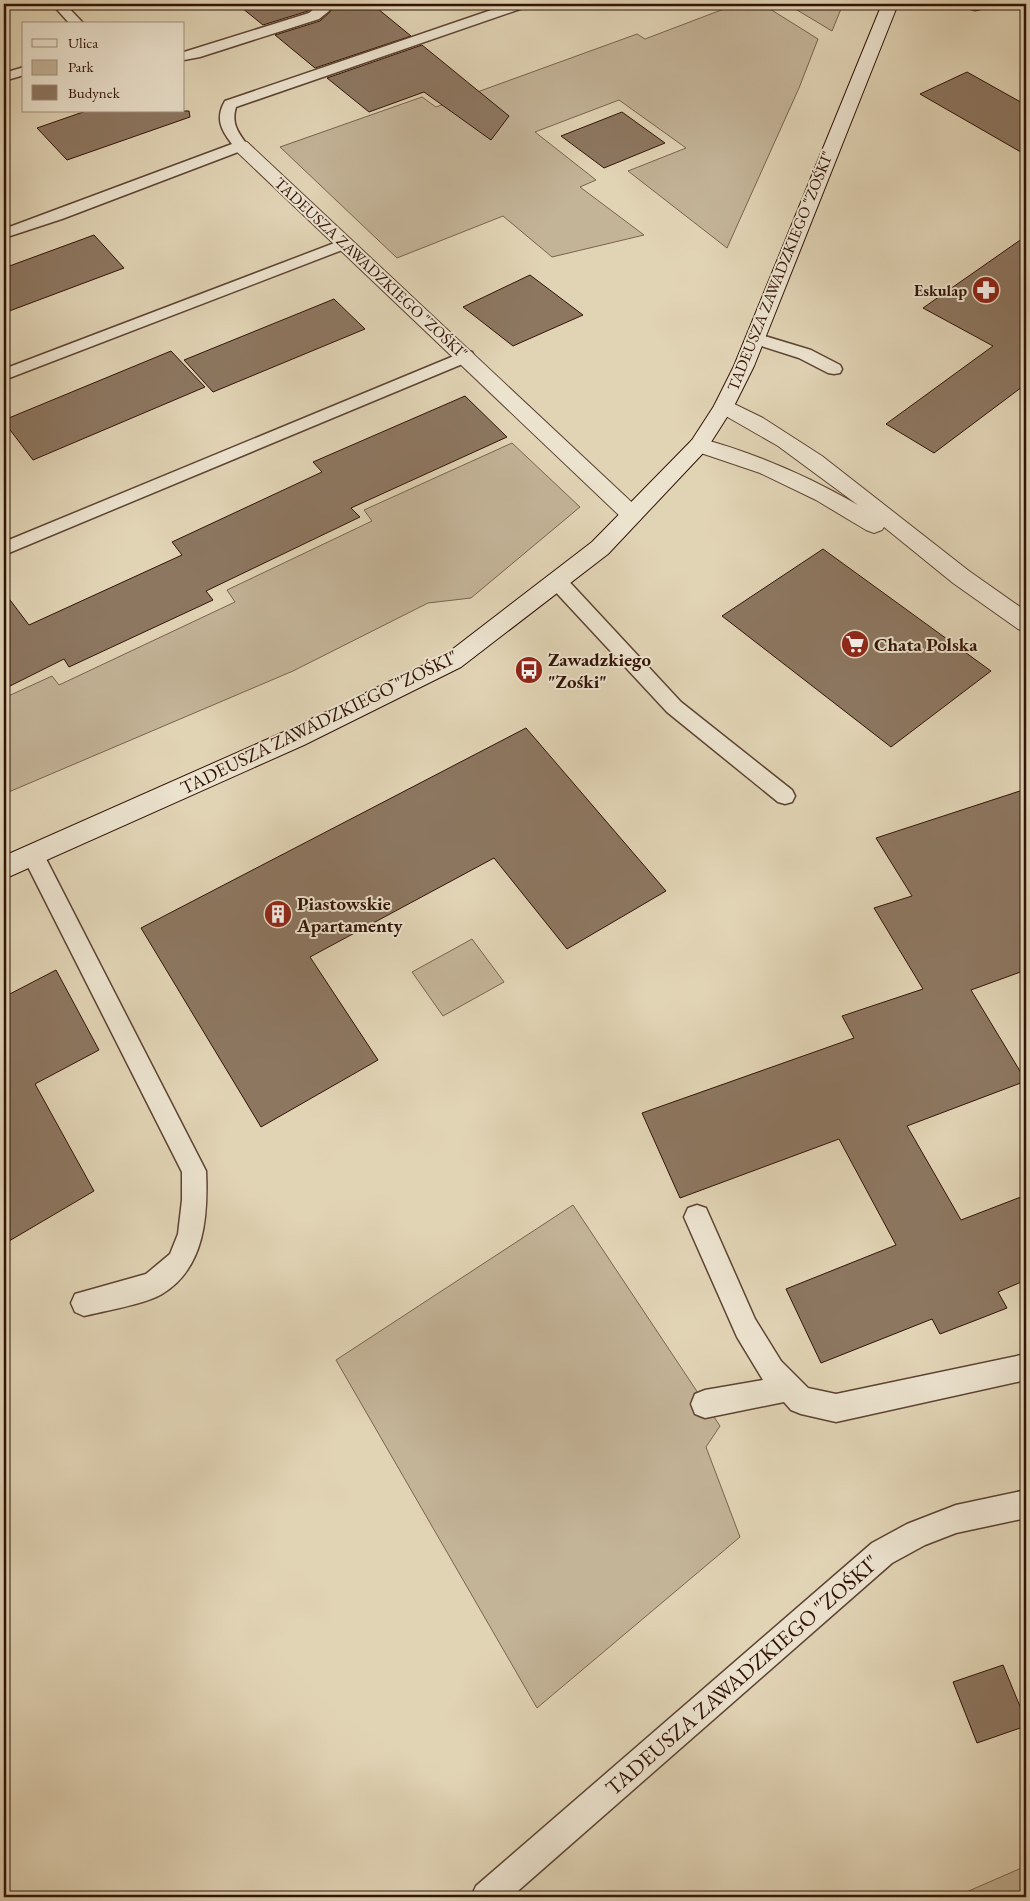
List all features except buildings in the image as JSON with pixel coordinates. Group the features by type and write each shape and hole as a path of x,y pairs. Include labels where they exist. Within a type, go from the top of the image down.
{"street":[{"name":"TADEUSZA ZAWADZKIEGO \"ZOŚKI\"","path":"4,868 295,738 453,660 600,548 699,445 724,406 744,366 890,4"},
{"name":"TADEUSZA ZAWADZKIEGO \"ZOŚKI\"","path":"241,146 466,356 632,515"},
{"path":"724,406 756,422 797,447 953,571 1026,623"},
{"path":"699,445 768,468 824,495 953,571"}],"lane":[{"path":"58,4 76,22"},
{"path":"185,56 314,16 326,4"},
{"path":"4,234 57,216 241,146 226,126 225,117 230,104 521,4"},
{"path":"970,4 975,6 976,4"},
{"path":"4,77 22,72"},
{"path":"4,376 345,244"},
{"path":"755,338 805,354 834,369"},
{"path":"4,550 466,356"},
{"path":"557,581 674,707 785,796"},
{"path":"33,855 194,1171 196,1200 191,1234 178,1263 153,1285 84,1303"},
{"path":"696,1217 746,1328 772,1370 801,1400 836,1408 1026,1367"},
{"path":"705,1404 789,1388"},
{"name":"TADEUSZA ZAWADZKIEGO \"ZOŚKI\"","path":"486,1897 882,1552 917,1534 956,1519 1026,1504"}],"green space":[{"path":"737,4 762,4 818,39 799,88 727,248 628,171 686,148 619,100 535,132 596,180 580,187 644,235 552,257 503,216 397,258 280,147 422,97 436,107 637,34 645,39"},
{"path":"787,4 843,4 832,31"},
{"path":"512,443 580,507 471,598 428,603 293,671 4,794 4,698 52,676 59,685 235,602 227,590 372,521 364,510"},
{"path":"472,939 504,982 443,1016 412,972"},
{"path":"573,1205 720,1426 706,1447 740,1537 537,1708 336,1360"},
{"path":"1026,1866 1026,1897 955,1897"}],"place":[{"name":"Eskulap","path":"986,290"},
{"name":"Chata Polska","path":"855,644"},
{"name":"Zawadzkiego \"Zośki\"","path":"529,670"},
{"name":"Piastowskie Apartamenty","path":"278,914"}]}
